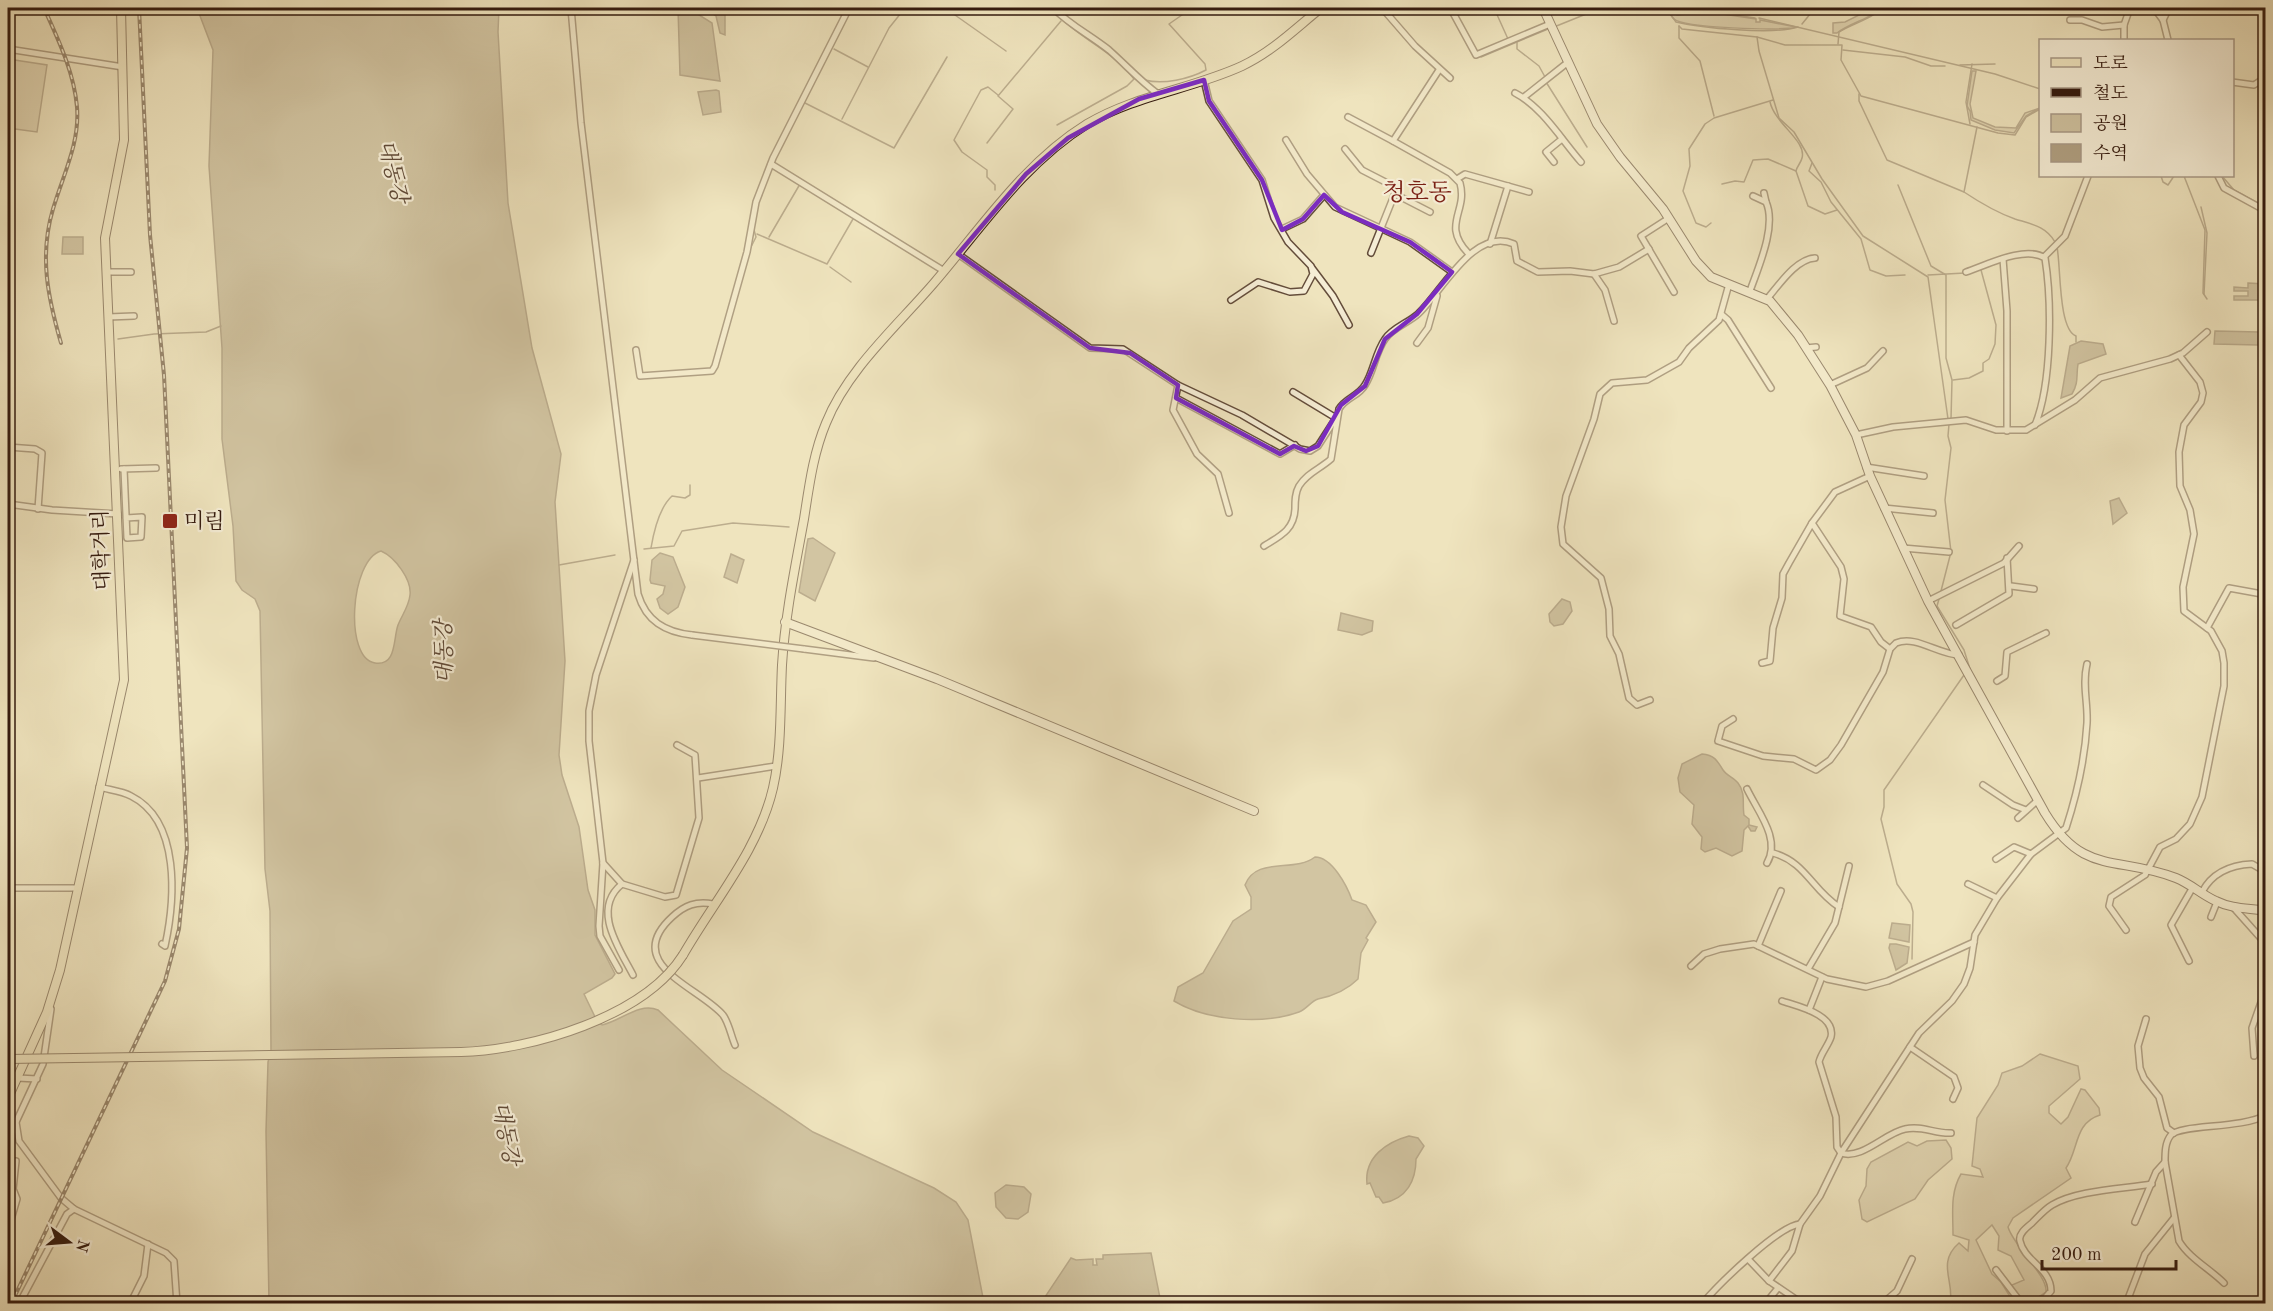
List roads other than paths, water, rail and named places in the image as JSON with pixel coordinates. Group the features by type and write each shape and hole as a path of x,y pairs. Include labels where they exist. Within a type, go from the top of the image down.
{"main road":[{"name":"대학거리","path":"8,1098 53,993 124,680 120,469 106,272 106,229 124,140 121,8"},
{"path":"8,1059 437,1053 514,1048 561,1035 637,998 665,978 683,955 751,846 763,821 774,785 785,622 812,471 826,422 857,371 1026,174 1049,152 1087,125 1122,106 1204,80 1258,58 1321,8"}],"street":[{"path":"570,8 580,123 638,594 646,612 660,626 692,635 882,659"},
{"path":"636,350 640,376 712,371 747,252 756,202 771,164 849,8"},
{"path":"1053,8 1071,25 1107,49 1133,75 1158,94"},
{"path":"1382,8 1439,70 1450,78"},
{"path":"1543,8 1567,63 1607,141 1669,218 1705,272 1767,299 1790,323 1830,385 1835,402 1856,435 1866,467 1928,601 2059,834 2071,847 2084,855 2177,878 2217,902 2233,907 2265,911"},
{"path":"2124,39 2124,25 2130,8"},
{"path":"2154,8 2163,20 2168,39"},
{"path":"2163,20 2169,8"},
{"path":"1452,11 1476,54 1550,24"},
{"path":"2070,20 2082,20 2102,27 2124,25"},
{"path":"8,49 123,67"},
{"path":"1524,97 1567,63"},
{"path":"1392,141 1439,70"},
{"path":"2234,82 2254,85 2265,76"},
{"path":"1204,80 1209,101 1262,180 1270,209 1293,249 1311,266 1334,296 1349,325"},
{"path":"1515,93 1524,97 1581,162"},
{"path":"1348,117 1457,179 1462,190 1462,199 1454,228 1461,245 1468,253"},
{"path":"1554,162 1546,152 1562,139"},
{"path":"1286,140 1291,152 1298,158 1307,174 1342,212 1410,242 1452,272"},
{"path":"1345,149 1362,170 1395,185 1395,194 1371,253"},
{"path":"771,164 944,271"},
{"path":"1457,179 1466,174 1529,192"},
{"path":"2035,425 2044,396 2046,373 2048,314 2044,257 2065,236 2088,177"},
{"path":"2218,177 2224,188 2265,211"},
{"path":"1490,244 1508,186"},
{"path":"1750,291 1765,246 1768,218 1764,193"},
{"path":"1395,194 1430,212"},
{"path":"1282,229 1303,219 1324,195"},
{"path":"1753,196 1766,202"},
{"path":"1669,218 1641,236 1674,292"},
{"path":"958,254 1090,348 1123,350 1178,385 1242,415 1306,451 1318,446 1336,418 1341,405 1357,395 1365,386 1379,349 1389,334 1409,322 1437,295 1468,253 1490,244 1503,242 1515,244 1517,261 1532,270 1594,274 1619,267 1649,249"},
{"path":"1966,272 2003,259 2023,255 2044,257"},
{"path":"1767,299 1799,264 1807,258 1815,258"},
{"path":"2003,259 2007,311 2007,431"},
{"path":"1231,300 1257,282 1298,293 1304,291 1313,273 1311,266"},
{"path":"106,272 131,272"},
{"path":"1594,274 1605,290 1614,321"},
{"path":"1650,700 1637,705 1629,698 1619,654 1610,636 1609,609 1603,585 1593,570 1563,544 1561,527 1563,510 1576,464 1604,388 1612,383 1647,380 1679,362 1689,348 1714,327 1721,314 1729,284"},
{"path":"1417,343 1428,328 1437,295"},
{"path":"1721,314 1728,320 1771,388"},
{"path":"108,317 134,316"},
{"path":"1856,435 1893,427 1966,420 2007,431 2026,430 2075,400 2100,378 2179,355 2207,332"},
{"path":"1806,348 1816,346"},
{"path":"1830,385 1867,368 1883,351"},
{"path":"2126,930 2109,902 2111,897 2137,882 2160,847 2176,838 2190,824 2205,785 2225,672 2222,651 2207,628 2184,611 2183,598 2194,534 2190,510 2180,486 2179,452 2184,425 2201,402 2203,393 2200,382 2179,355"},
{"path":"1178,385 1173,410 1197,454 1218,474 1229,513"},
{"path":"1293,392 1336,418"},
{"path":"1176,398 1280,454 1295,445"},
{"path":"1263,546 1289,529 1294,520 1295,499 1300,484 1308,474 1331,459 1335,443 1336,418"},
{"path":"8,447 35,449 42,453 38,509"},
{"path":"1866,467 1924,476"},
{"path":"120,469 156,468"},
{"path":"1762,663 1770,661 1773,656 1773,628 1781,604 1783,574 1812,523 1835,492 1870,476"},
{"path":"8,504 38,509 142,517 141,537 127,538 122,516"},
{"path":"1884,508 1933,513"},
{"path":"1812,523 1841,567 1844,579 1840,616 1871,627 1890,650"},
{"path":"1928,601 2004,563 2019,546"},
{"path":"1902,548 1949,552"},
{"path":"1956,625 2008,595 2011,586 2007,558"},
{"path":"619,970 600,936 603,863 589,741 589,711 596,675 634,559"},
{"path":"2011,586 2034,589"},
{"path":"2207,628 2229,588 2262,594"},
{"path":"785,622 1027,715 1254,811"},
{"path":"1997,681 2005,676 2007,652 2046,633"},
{"path":"1733,719 1722,726 1717,736 1718,741 1732,750 1794,759 1816,770 1830,760 1841,745 1883,672 1890,650 1896,642 1906,640 1959,655"},
{"path":"1769,1281 1792,1251 1800,1224 1820,1196 1841,1153 1910,1047 1964,984 1970,968 1974,942 1997,898 2031,854 2042,843 2066,828 2084,749 2087,721 2083,682 2087,664"},
{"path":"676,895 699,818 695,755 677,745"},
{"path":"698,778 776,766"},
{"path":"1983,785 1994,790 2013,805 2026,810"},
{"path":"99,787 130,795 158,823 163,832 170,856 172,900 165,946 162,944"},
{"path":"1747,789 1769,831 1773,853 1767,863"},
{"path":"2018,818 2038,800"},
{"path":"1996,859 2014,847 2031,854"},
{"path":"1773,853 1794,860 1830,901 1839,907"},
{"path":"603,863 622,884 665,897 676,895"},
{"path":"2202,892 2212,876 2223,871 2252,864 2265,872"},
{"path":"1808,969 1832,930 1850,866"},
{"path":"622,884 612,898 608,922 633,975"},
{"path":"1968,884 1997,898"},
{"path":"2189,961 2171,925 2193,886"},
{"path":"8,888 77,888"},
{"path":"1758,946 1781,891"},
{"path":"676,895 686,906"},
{"path":"713,904 703,902 686,906 659,933 656,942 660,963 672,977 724,1016 735,1045"},
{"path":"2211,917 2217,902"},
{"path":"2233,907 2265,944"},
{"path":"1691,966 1704,954 1743,944 1758,946 1822,977 1855,986 1877,986 1974,942"},
{"path":"1809,1010 1822,977"},
{"path":"2254,1056 2252,1028 2265,988"},
{"path":"53,993 43,1064 16,1122 19,1142 61,1198 74,1209 166,1253 174,1261 177,1304"},
{"path":"1782,1001 1809,1010 1826,1022 1832,1034 1819,1062 1836,1118 1837,1147 1841,1153"},
{"path":"2146,1019 2138,1046 2140,1068 2144,1078 2159,1097 2165,1124 2174,1133"},
{"path":"1910,1047 1954,1077 1958,1088 1953,1099"},
{"path":"18,1078 37,1079"},
{"path":"2224,1283 2208,1267 2185,1251 2179,1241 2164,1162 2169,1139 2174,1133 2187,1128 2222,1127 2246,1123 2265,1115"},
{"path":"8,1118 16,1122"},
{"path":"1841,1153 1854,1154 1904,1129 1926,1128 1951,1133"},
{"path":"8,1230 17,1199 13,1189 16,1161"},
{"path":"2136,1222 2151,1184 2160,1165 2164,1162"},
{"path":"2027,1304 2045,1298 2051,1291 2047,1275 2020,1244 2020,1235 2032,1222 2051,1205 2066,1200 2151,1184"},
{"path":"19,1304 67,1214 74,1209"},
{"path":"2126,1304 2145,1254 2174,1218"},
{"path":"1702,1304 1748,1259 1791,1226 1800,1224"},
{"path":"130,1304 144,1276 148,1244"},
{"path":"1748,1259 1769,1281 1803,1304"},
{"path":"1882,1304 1897,1291 1912,1259"},
{"path":"1996,1270 2022,1304"},
{"path":"1765,1304 1778,1288"}],"water":[{"name":"대동강","path":"197,8 499,8 498,32 508,203 532,348 561,454 555,502 565,661 559,755 562,775 579,827 588,890 595,910 595,935 615,974 584,994 597,1021 602,1025 644,1008 658,1010 722,1070 813,1132 934,1188 956,1202 968,1220 984,1303 269,1303 266,1132 268,1062 271,1050 270,911 265,869 260,611 255,599 242,590 236,581 233,526 222,439 222,348 209,166 213,50","holes":["381,551 392,558 405,576 410,595 398,625 391,656 382,663 375,663 365,657 358,645 355,628 357,589 371,558"]},
{"path":"678,8 688,8 712,23 720,81 680,75"},
{"path":"704,8 725,8 725,35 720,33 716,16"},
{"path":"719,91 721,112 703,115 698,92"},
{"path":"63,237 83,237 83,254 62,254"},
{"path":"2248,283 2265,284 2265,300 2234,300 2234,296 2248,296 2248,291 2234,291 2234,287 2248,288"},
{"path":"2215,331 2259,332 2258,345 2214,344"},
{"path":"2081,341 2103,344 2106,354 2078,364 2072,394 2061,398 2070,346"},
{"path":"2119,498 2127,513 2113,524 2110,501"},
{"path":"813,538 835,553 815,601 799,592 808,539"},
{"path":"660,553 673,557 685,587 678,607 668,614 660,608 657,599 663,594 665,586 651,583 650,580 652,560"},
{"path":"731,554 744,560 737,583 724,577"},
{"path":"1562,599 1570,602 1572,611 1563,624 1554,626 1550,622 1549,614"},
{"path":"1341,613 1373,621 1372,631 1362,635 1338,630"},
{"path":"1702,754 1715,759 1724,772 1738,783 1743,795 1744,815 1749,819 1749,825 1757,827 1755,831 1751,831 1748,826 1744,830 1742,851 1732,856 1716,848 1705,852 1701,849 1702,837 1692,824 1694,805 1680,792 1678,778 1682,764"},
{"path":"1315,857 1321,858 1333,867 1343,880 1352,900 1366,905 1376,922 1366,938 1368,940 1361,953 1358,979 1334,994 1316,1000 1299,1012 1269,1019 1219,1017 1187,1008 1174,1001 1178,987 1203,973 1233,921 1251,909 1251,897 1245,885 1250,876 1266,868 1306,862"},
{"path":"1892,923 1910,925 1909,942 1889,938"},
{"path":"1890,944 1909,947 1907,963 1896,970 1889,948"},
{"path":"1409,1136 1418,1138 1424,1146 1416,1159 1412,1181 1404,1193 1383,1203 1379,1197 1376,1197 1370,1183 1367,1184 1369,1166 1385,1147"},
{"path":"1006,1185 1024,1187 1031,1194 1028,1212 1018,1219 1006,1218 996,1207 995,1193"},
{"path":"1151,1253 1161,1303 1041,1303 1071,1258 1093,1259 1093,1265 1097,1265 1096,1259 1103,1259 1103,1255"}],"waterway":[{"path":"842,119 889,28 905,8"},
{"path":"945,8 1006,51"},
{"path":"1145,80 1160,82 1176,80 1206,70 1205,64 1169,24 1192,8"},
{"path":"1292,14 1302,8"},
{"path":"1494,8 1508,39"},
{"path":"1554,27 1601,8"},
{"path":"1666,8 1676,22 1702,26 1755,31 1798,27"},
{"path":"1689,8 1755,18"},
{"path":"1802,24 1815,8"},
{"path":"1838,44 1839,32 1868,18 1881,8"},
{"path":"1054,12 1116,60 1134,79 1127,86 1057,125"},
{"path":"1759,18 1995,74 2039,89"},
{"path":"987,143 1013,109 998,96 1061,21"},
{"path":"1679,26 1682,29 1757,37 1785,45 1842,45 1841,60 1861,96 1998,133 2015,135 2026,117 2039,110"},
{"path":"1679,26 1679,38 1700,61 1714,116"},
{"path":"1481,57 1548,29"},
{"path":"1757,37 1779,118 1794,132 1822,179 1863,236 1928,277 1948,419"},
{"path":"1517,42 1517,49 1539,66 1545,77"},
{"path":"834,49 868,67"},
{"path":"1843,50 1905,57 1931,66 1945,66"},
{"path":"805,103 894,148 947,57"},
{"path":"1970,124 1966,102 1972,64"},
{"path":"1960,65 1995,64"},
{"path":"1546,82 1587,147"},
{"path":"995,190 995,185 987,177 987,170 962,152 954,140 981,90 988,87 998,95"},
{"path":"1859,94 1859,101 1887,160 1964,192"},
{"path":"1711,223 1706,227 1696,223 1683,191 1690,166 1689,149 1705,124 1714,118 1773,100"},
{"path":"1770,102 1778,118 1800,145 1801,160 1796,171"},
{"path":"1977,127 1964,192 2002,214 2043,229 2055,242"},
{"path":"1722,184 1735,181 1744,182 1753,160 1768,159 1796,171 1808,206 1825,214 1837,210"},
{"path":"1812,163 1809,171 1821,182 1831,202 1861,239 1870,270 1886,276 1905,275"},
{"path":"2161,177 2163,182 2168,185 2173,177"},
{"path":"2184,177 2205,230 2203,293 2207,299"},
{"path":"2223,177 2234,190 2265,207"},
{"path":"769,237 800,184"},
{"path":"1898,185 1931,266 1946,275 1946,358 1952,380 1951,419"},
{"path":"2201,207 2207,233 2204,294"},
{"path":"757,234 827,264 853,219"},
{"path":"750,249 756,237 754,230"},
{"path":"2057,247 2063,310 2070,331 2076,336 2076,342"},
{"path":"830,267 851,282"},
{"path":"1953,380 1969,378 1983,371 1983,363 1989,359 1995,344 1996,325 1981,270"},
{"path":"1928,275 1965,273"},
{"path":"118,339 154,334 206,332 221,326"},
{"path":"1941,591 1951,552 1945,500 1951,448 1948,436 1949,424"},
{"path":"651,548 660,513 667,501 672,496 685,498 690,495 690,485"},
{"path":"644,549 674,546 682,531 733,523 789,527"},
{"path":"559,565 615,555"},
{"path":"1939,599 1937,606 1964,650 1970,669"},
{"path":"1912,959 1913,912 1911,904 1897,884 1881,819 1884,790 1964,675"}],"railway":[{"path":"44,8 69,68 77,107 76,133 53,209 47,243 49,293 61,343"},
{"path":"11,1304 165,981 179,929 187,848 164,375 150,235 139,8"}],"place":[{"name":"미림","path":"170,521"}],"district":[{"name":"청호동","path":"1417,192"}]}
